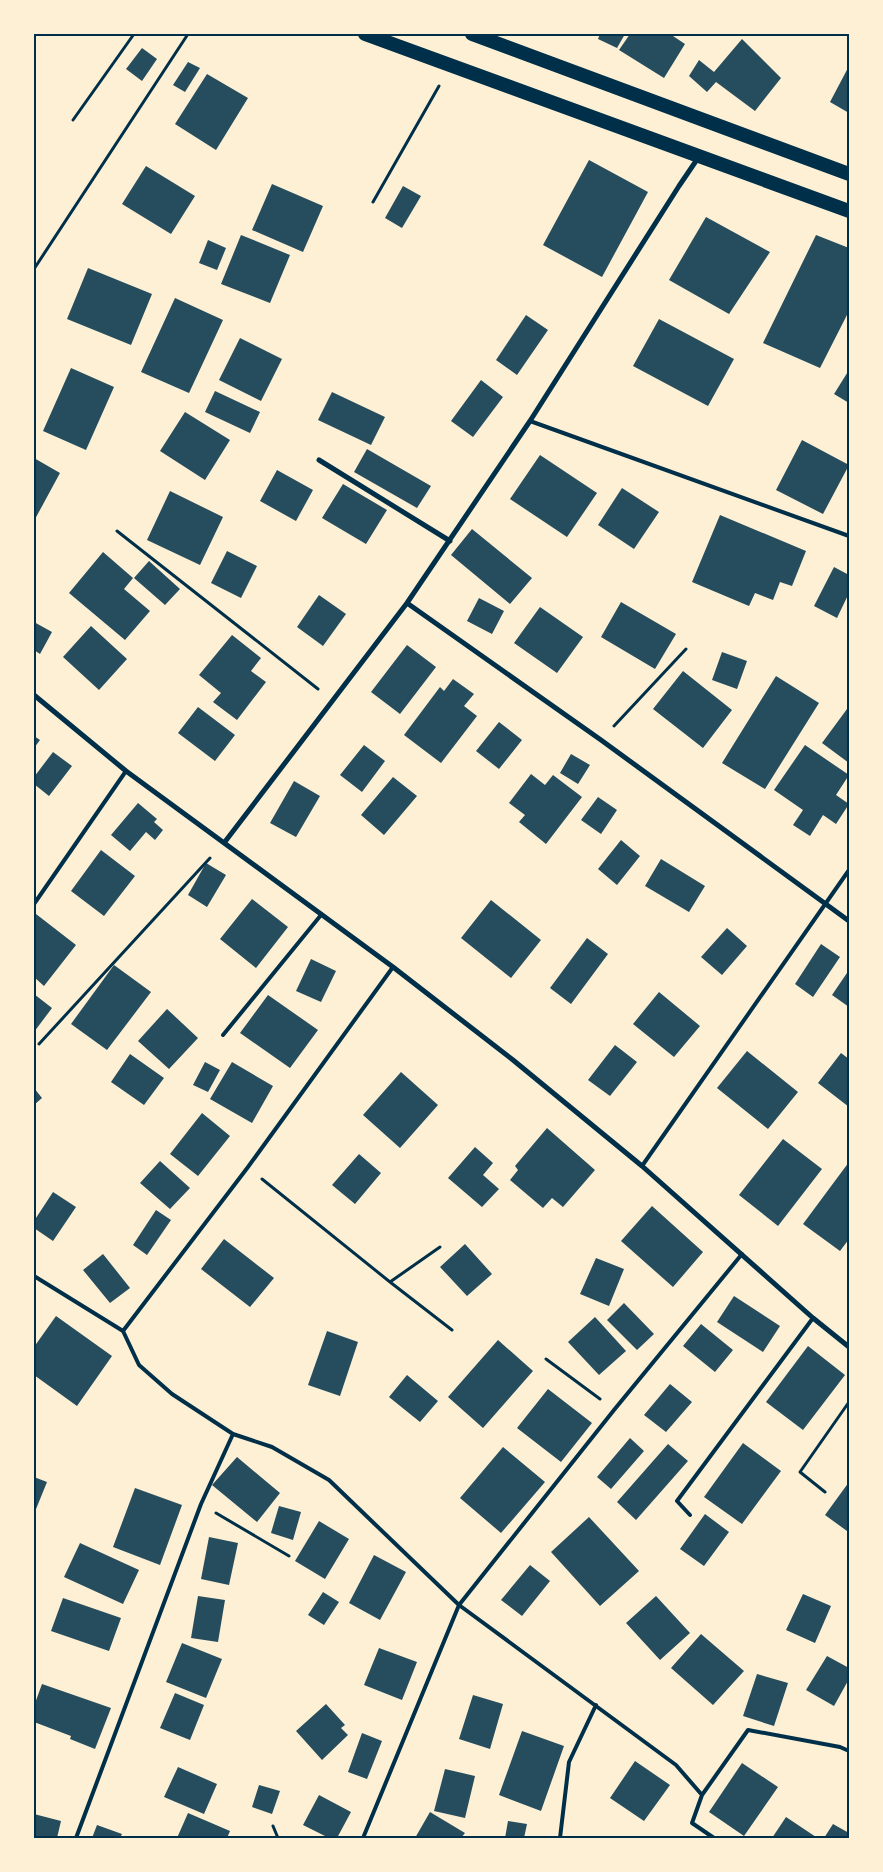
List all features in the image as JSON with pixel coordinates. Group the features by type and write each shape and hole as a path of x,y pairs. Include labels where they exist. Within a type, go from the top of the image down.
{"highway":[{"path":"365,34 849,211"},
{"path":"472,34 849,174"}],"street":[{"path":"224,843 407,603 450,541 530,421 700,156"},
{"path":"319,460 450,541"},
{"path":"407,603 601,740 849,921"},
{"path":"34,696 126,771 393,967 514,1060 642,1166 813,1318 849,1347"}],"lane":[{"path":"530,421 849,536"},
{"path":"34,904 126,771"},
{"path":"642,1166 849,870"},
{"path":"223,1035 321,915"},
{"path":"123,1331 248,1167 393,967"},
{"path":"363,1838 459,1605 614,1410 742,1254"},
{"path":"34,1276 123,1331 139,1365 172,1394 233,1434 272,1447 329,1480 459,1605 676,1765 702,1795"},
{"path":"690,1514 677,1501 813,1318"},
{"path":"76,1838 201,1504 233,1434"},
{"path":"560,1838 569,1762 596,1705"},
{"path":"714,1838 692,1823 702,1795 748,1730 840,1747 849,1751"}],"path":[{"path":"72,120 134,34"},
{"path":"34,269 188,34"},
{"path":"373,202 451,66"},
{"path":"117,531 333,700"},
{"path":"601,740 686,650"},
{"path":"39,1044 224,843"},
{"path":"248,1167 452,1330"},
{"path":"390,1282 440,1247"},
{"path":"546,1360 614,1410"},
{"path":"824,1492 800,1472 849,1402"},
{"path":"201,1504 289,1556"},
{"path":"274,1826 278,1838"}],"building":[{"path":"600,34 625,34 617,48 598,39"},
{"path":"630,34 670,34 685,44 664,78 619,50"},
{"path":"742,39 781,78 755,111 716,82 707,92 689,76 699,60 714,72"},
{"path":"142,48 157,59 142,81 126,69"},
{"path":"188,62 200,68 185,92 173,85"},
{"path":"849,66 849,113 830,102"},
{"path":"207,74 248,98 216,150 175,124"},
{"path":"589,160 648,192 602,277 543,245"},
{"path":"146,166 195,196 171,234 122,204"},
{"path":"272,184 323,206 303,252 252,230"},
{"path":"403,186 421,196 402,228 385,218"},
{"path":"706,217 770,252 729,314 669,280"},
{"path":"241,235 290,255 270,303 221,284"},
{"path":"816,235 849,248 849,311 820,368 763,343"},
{"path":"208,240 226,248 217,270 199,263"},
{"path":"88,268 152,294 131,345 67,319"},
{"path":"175,298 223,320 189,393 141,372"},
{"path":"526,315 548,330 517,375 496,360"},
{"path":"659,319 734,359 708,406 633,366"},
{"path":"240,338 282,359 261,401 219,380"},
{"path":"71,368 114,387 86,450 43,431"},
{"path":"849,370 849,403 834,394"},
{"path":"481,380 503,397 473,437 451,421"},
{"path":"215,391 260,412 250,433 205,412"},
{"path":"332,392 385,417 371,445 318,420"},
{"path":"185,412 230,440 205,480 160,451"},
{"path":"802,440 849,465 823,514 776,490"},
{"path":"367,449 431,486 417,508 354,472"},
{"path":"540,455 597,493 567,537 510,499"},
{"path":"34,458 60,473 34,521"},
{"path":"277,470 313,490 296,521 260,501"},
{"path":"343,484 387,510 366,544 322,518"},
{"path":"622,488 659,512 634,549 598,525"},
{"path":"170,491 223,517 200,565 147,540"},
{"path":"720,515 806,551 792,586 780,582 773,600 755,593 749,606 692,582"},
{"path":"472,529 532,578 510,604 451,555"},
{"path":"227,551 257,566 241,598 211,583"},
{"path":"103,552 133,578 124,589 150,611 125,640 69,593"},
{"path":"149,561 180,589 165,605 134,578"},
{"path":"834,567 849,575 849,593 837,618 814,606"},
{"path":"319,595 346,614 323,646 297,627"},
{"path":"479,598 504,611 492,634 467,621"},
{"path":"621,602 676,634 655,669 601,637"},
{"path":"540,607 583,637 557,673 514,643"},
{"path":"34,622 52,632 40,654 34,650"},
{"path":"91,626 127,659 99,690 63,657"},
{"path":"232,635 261,658 251,671 266,682 237,720 213,702 221,693 199,675"},
{"path":"407,645 436,667 400,714 371,692"},
{"path":"722,652 747,661 737,689 712,680"},
{"path":"683,671 732,710 703,748 653,709"},
{"path":"776,676 819,703 765,789 722,763"},
{"path":"453,679 474,694 464,706 477,716 441,763 404,735 440,687 444,691"},
{"path":"198,707 235,735 215,761 178,733"},
{"path":"847,709 849,711 849,763 822,743"},
{"path":"499,722 522,740 499,769 476,751"},
{"path":"34,736 40,740 34,748"},
{"path":"364,745 385,761 362,792 340,775"},
{"path":"805,745 849,775 836,795 849,804 836,824 823,815 810,836 793,825 803,810 774,790"},
{"path":"53,752 72,766 49,796 34,784 34,777"},
{"path":"571,754 590,765 578,784 560,773"},
{"path":"531,774 545,785 553,775 582,797 546,844 519,822 525,815 509,803"},
{"path":"393,777 417,796 384,835 361,815"},
{"path":"294,781 320,796 296,837 270,823"},
{"path":"598,797 617,810 601,834 581,820"},
{"path":"138,803 157,819 154,822 163,830 155,840 146,832 130,851 111,835"},
{"path":"621,840 640,856 617,885 598,869"},
{"path":"101,850 135,876 104,916 71,891"},
{"path":"661,859 705,886 689,912 645,886"},
{"path":"206,863 226,875 207,907 188,895"},
{"path":"252,899 288,927 256,968 220,939"},
{"path":"491,900 541,940 511,978 461,938"},
{"path":"36,914 76,945 44,986 34,977 34,917"},
{"path":"727,928 747,946 722,975 701,957"},
{"path":"587,938 608,954 571,1004 550,988"},
{"path":"821,944 840,957 813,997 795,984"},
{"path":"311,959 336,971 321,1002 296,991"},
{"path":"114,965 151,992 107,1050 71,1024"},
{"path":"849,970 849,1007 832,995"},
{"path":"659,992 700,1026 674,1057 633,1024"},
{"path":"34,994 52,1008 34,1032"},
{"path":"268,995 318,1030 290,1068 240,1033"},
{"path":"167,1009 198,1038 169,1069 138,1041"},
{"path":"615,1045 637,1062 610,1096 588,1080"},
{"path":"747,1051 798,1092 768,1129 717,1088"},
{"path":"841,1053 849,1059 849,1107 818,1083"},
{"path":"130,1054 164,1078 144,1105 111,1082"},
{"path":"205,1062 220,1070 208,1092 193,1085"},
{"path":"232,1062 273,1086 252,1123 210,1099"},
{"path":"401,1072 438,1105 400,1148 363,1115"},
{"path":"34,1088 42,1098 34,1105"},
{"path":"202,1113 230,1136 198,1176 170,1154"},
{"path":"547,1128 595,1170 563,1207 552,1198 543,1208 510,1180 518,1170 515,1166"},
{"path":"783,1139 822,1169 778,1226 739,1195"},
{"path":"475,1147 493,1163 483,1175 499,1189 482,1207 448,1178"},
{"path":"359,1154 381,1173 355,1204 332,1185"},
{"path":"160,1161 190,1188 170,1209 140,1183"},
{"path":"849,1162 849,1239 840,1251 803,1224"},
{"path":"53,1192 76,1207 53,1241 34,1228 34,1221"},
{"path":"652,1206 703,1252 673,1287 621,1241"},
{"path":"156,1210 171,1220 147,1255 133,1245"},
{"path":"224,1239 274,1278 250,1307 201,1269"},
{"path":"465,1244 492,1274 467,1296 440,1267"},
{"path":"103,1254 130,1288 110,1303 83,1270"},
{"path":"596,1258 624,1269 609,1306 580,1294"},
{"path":"734,1296 780,1326 763,1352 717,1322"},
{"path":"624,1303 654,1334 637,1350 607,1320"},
{"path":"56,1316 112,1356 77,1406 34,1375 34,1347"},
{"path":"595,1317 626,1351 599,1375 568,1342"},
{"path":"701,1324 733,1350 715,1372 683,1346"},
{"path":"327,1331 358,1342 340,1396 308,1385"},
{"path":"498,1340 533,1371 483,1428 448,1397"},
{"path":"808,1346 845,1375 803,1430 766,1402"},
{"path":"407,1375 438,1401 420,1422 389,1397"},
{"path":"670,1384 692,1402 666,1432 644,1415"},
{"path":"548,1389 592,1423 561,1462 517,1428"},
{"path":"630,1438 644,1451 611,1489 597,1477"},
{"path":"743,1443 781,1471 742,1524 704,1497"},
{"path":"668,1444 688,1461 636,1520 617,1502"},
{"path":"503,1447 545,1482 501,1533 460,1498"},
{"path":"237,1457 280,1493 257,1522 212,1485"},
{"path":"34,1477 47,1482 34,1514"},
{"path":"849,1482 849,1528 847,1531 825,1515"},
{"path":"135,1488 182,1505 160,1565 113,1547"},
{"path":"279,1506 301,1512 293,1540 271,1533"},
{"path":"705,1514 729,1532 704,1566 680,1549"},
{"path":"589,1517 639,1571 600,1606 551,1552"},
{"path":"319,1521 349,1539 325,1579 295,1561"},
{"path":"209,1537 238,1543 229,1585 201,1579"},
{"path":"80,1543 139,1570 123,1604 64,1577"},
{"path":"374,1555 406,1572 380,1620 349,1603"},
{"path":"530,1565 550,1581 522,1616 501,1600"},
{"path":"323,1592 339,1602 324,1625 308,1615"},
{"path":"803,1594 831,1606 815,1643 786,1630"},
{"path":"198,1596 225,1600 218,1642 191,1638"},
{"path":"656,1596 690,1633 660,1660 626,1623"},
{"path":"63,1598 121,1618 109,1651 51,1631"},
{"path":"701,1634 744,1671 713,1705 671,1668"},
{"path":"182,1643 222,1659 206,1698 166,1682"},
{"path":"379,1648 417,1662 402,1700 364,1685"},
{"path":"827,1656 849,1668 849,1679 834,1706 806,1690"},
{"path":"757,1674 788,1683 774,1726 743,1716"},
{"path":"42,1684 111,1708 95,1749 70,1739 71,1736 34,1722 34,1706"},
{"path":"175,1693 204,1705 190,1740 160,1728"},
{"path":"473,1695 503,1704 490,1749 459,1739"},
{"path":"326,1704 345,1725 341,1728 348,1735 322,1760 296,1731"},
{"path":"522,1731 564,1746 541,1811 499,1795"},
{"path":"362,1733 382,1741 367,1779 348,1772"},
{"path":"635,1761 670,1785 644,1821 610,1798"},
{"path":"742,1763 778,1787 744,1836 709,1812"},
{"path":"178,1767 217,1784 204,1814 164,1797"},
{"path":"445,1769 475,1776 465,1818 434,1811"},
{"path":"259,1785 280,1791 272,1814 252,1807"},
{"path":"319,1795 351,1812 337,1838 329,1838 303,1825"},
{"path":"430,1812 465,1833 461,1838 415,1838"},
{"path":"188,1813 230,1831 227,1838 177,1838"},
{"path":"34,1814 61,1821 57,1838 34,1838"},
{"path":"786,1817 816,1837 772,1838"},
{"path":"508,1821 527,1824 524,1838 505,1838"},
{"path":"833,1824 849,1833 849,1838 824,1838"},
{"path":"97,1825 122,1834 120,1838 92,1838"}]}
